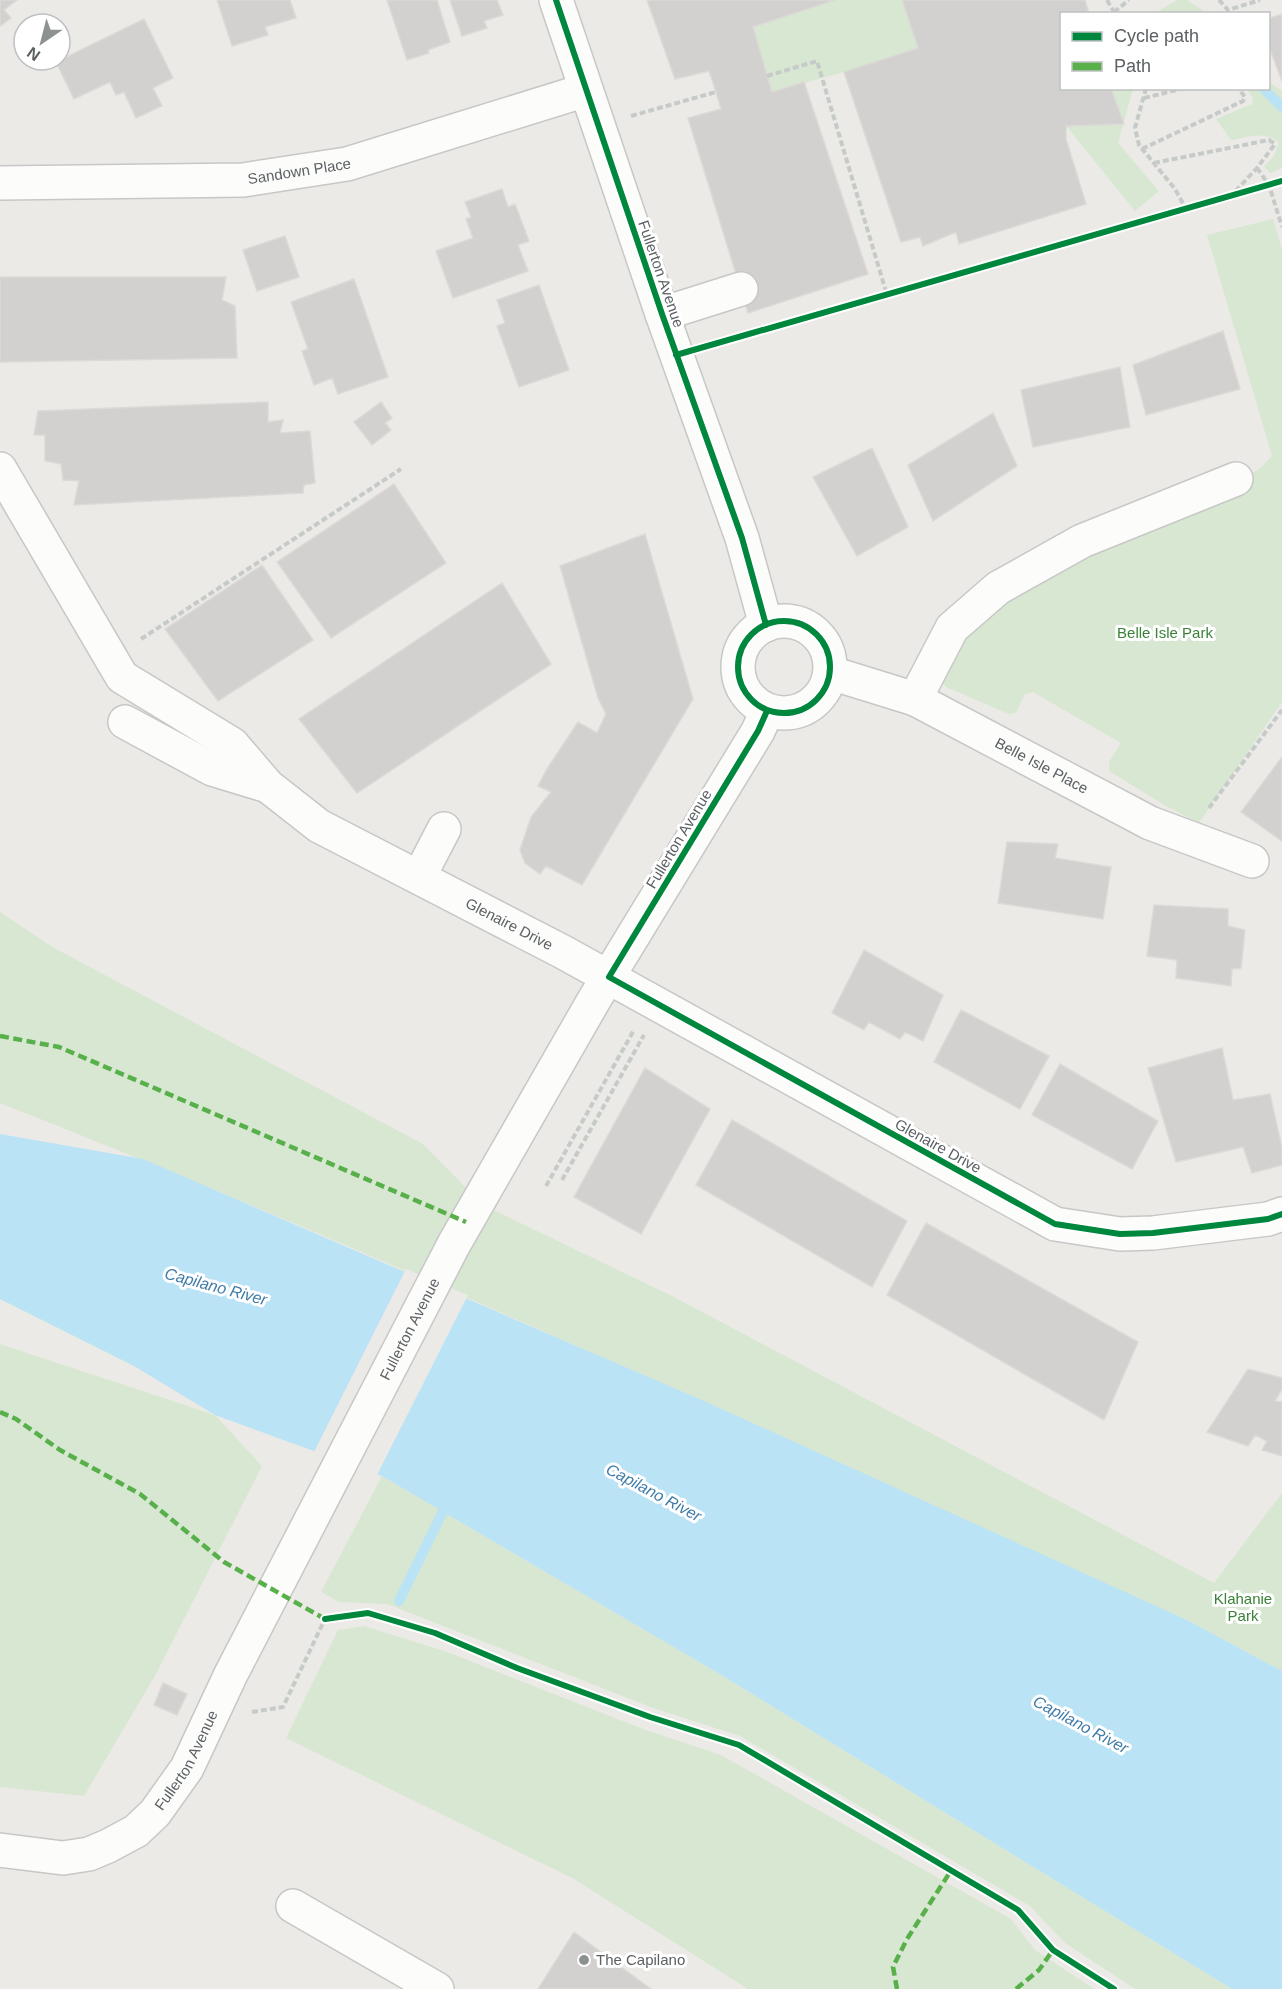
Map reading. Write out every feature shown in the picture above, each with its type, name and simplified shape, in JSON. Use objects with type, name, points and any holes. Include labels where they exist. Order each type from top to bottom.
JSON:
[{"type":"street","name":"Fullerton Avenue","points":[[556,0],[662,314],[742,538],[766,625]]},
{"type":"street","name":"Sandown Place","points":[[0,183],[243,180],[347,164],[586,90]]},
{"type":"street","points":[[662,314],[741,289]]},
{"type":"street","points":[[0,469],[122,677],[232,744],[268,786]]},
{"type":"street","points":[[915,699],[952,628],[998,588],[1082,541],[1236,479]]},
{"type":"street","points":[[779,621],[793,621],[806,626],[818,635],[826,646],[831,673],[823,693],[808,708],[795,713],[780,714],[767,711],[753,703],[744,691],[738,676],[738,661],[743,645],[752,633],[779,621]]},
{"type":"street","name":"Belle Isle Place","points":[[831,673],[915,699],[1150,823],[1252,861]]},
{"type":"street","name":"Fullerton Avenue","points":[[0,1850],[63,1858],[89,1854],[136,1832],[155,1813],[187,1768],[231,1674],[454,1244],[609,977],[758,732],[767,711]]},
{"type":"street","points":[[125,722],[212,769],[268,786]]},
{"type":"street","name":"Glenaire Drive","points":[[268,786],[319,826],[609,977],[1055,1224],[1120,1234],[1153,1233],[1268,1219],[1282,1214]]},
{"type":"street","points":[[419,877],[444,829]]},
{"type":"street","points":[[293,1906],[437,1989]]},
{"type":"path","points":[[1116,12],[1130,0]]},
{"type":"path","points":[[1219,0],[1228,10],[1260,0]]},
{"type":"path","points":[[767,76],[817,61],[887,295]]},
{"type":"path","points":[[1146,90],[1135,129],[1142,149],[1174,189],[1186,209]]},
{"type":"path","points":[[1144,98],[1177,90]]},
{"type":"path","points":[[1142,149],[1243,100],[1244,93],[1240,90]]},
{"type":"path","points":[[627,117],[716,92]]},
{"type":"path","points":[[1154,164],[1269,140],[1275,144],[1231,196]]},
{"type":"path","points":[[1257,168],[1272,184],[1282,227]]},
{"type":"path","points":[[1259,188],[1272,184]]},
{"type":"path","points":[[1219,200],[1250,190]]},
{"type":"path","points":[[1174,212],[1197,206]]},
{"type":"path","points":[[875,298],[898,291]]},
{"type":"path","points":[[138,642],[401,469]]},
{"type":"path","points":[[1207,811],[1282,710]]},
{"type":"path","points":[[546,1186],[634,1029]]},
{"type":"path","points":[[562,1180],[644,1034]]},
{"type":"path","points":[[249,1713],[283,1707],[325,1619]]},
{"type":"green space","points":[[835,0],[902,0],[918,48],[772,92],[753,27]]},
{"type":"green space","points":[[1177,0],[1187,0],[1205,12],[1157,12]]},
{"type":"green space","points":[[1270,83],[1282,91],[1282,168],[1270,173],[1264,166],[1274,156],[1279,143],[1262,136],[1231,140],[1216,119],[1252,104],[1253,98],[1248,90],[1270,90]]},
{"type":"green space","points":[[1060,89],[1133,90],[1118,143],[1159,191],[1135,211],[1042,96]]},
{"type":"green space","name":"Belle Isle Park","points":[[1273,219],[1282,249],[1282,702],[1199,823],[1109,771],[1109,762],[1121,743],[1033,692],[1025,694],[1016,713],[1009,714],[948,688],[938,680],[998,588],[1082,541],[1258,470],[1272,456],[1207,235]]},
{"type":"green space","name":"Klahanie Park","points":[[0,912],[54,948],[423,1144],[483,1205],[672,1296],[1214,1583],[1282,1493],[1282,1671],[1187,1620],[596,1355],[300,1226],[0,1103]]},
{"type":"green space","points":[[0,1344],[215,1415],[262,1466],[156,1674],[84,1796],[0,1787]]},
{"type":"green space","points":[[382,1476],[718,1673],[1232,1989],[1135,1989],[1065,1943],[1030,1906],[740,1736],[656,1709],[387,1604],[339,1602],[321,1592]]},
{"type":"green space","points":[[364,1626],[447,1652],[643,1729],[721,1755],[1011,1919],[1035,1950],[1094,1989],[748,1989],[574,1879],[286,1738],[338,1630]]},
{"type":"water","name":"Capilano River","points":[[0,1134],[143,1159],[704,1401],[1187,1620],[1282,1671],[1282,1989],[1232,1989],[718,1673],[382,1476],[215,1415],[134,1366],[0,1299]]},
{"type":"pier","points":[[406,1269],[468,1295],[376,1477],[313,1454]]},
{"type":"building","points":[[0,0],[17,0],[4,10],[11,18],[0,26]]},
{"type":"building","points":[[217,0],[290,0],[296,18],[265,27],[268,35],[232,46]]},
{"type":"building","points":[[387,0],[437,0],[450,42],[428,50],[429,53],[407,60]]},
{"type":"building","points":[[450,0],[497,0],[503,15],[484,21],[487,28],[462,36]]},
{"type":"building","points":[[647,0],[835,0],[753,27],[772,92],[804,82],[868,274],[748,313],[688,118],[721,109],[716,92],[709,71],[675,79]]},
{"type":"building","points":[[902,0],[1085,0],[1088,12],[1060,12],[1060,90],[1112,90],[1124,124],[1066,126],[1066,139],[1086,204],[959,244],[956,232],[923,246],[920,237],[901,242],[844,72],[918,48]]},
{"type":"building","points":[[1282,14],[1282,81],[1270,49],[1270,18]]},
{"type":"building","points":[[144,19],[173,78],[153,88],[162,106],[136,118],[124,92],[116,95],[110,82],[74,99],[61,72],[72,72],[72,54]]},
{"type":"building","points":[[502,189],[508,207],[515,204],[529,241],[518,245],[528,271],[453,298],[436,251],[473,238],[466,219],[471,217],[465,202]]},
{"type":"building","points":[[285,236],[299,277],[257,291],[243,250]]},
{"type":"building","points":[[0,277],[226,277],[222,300],[235,306],[237,358],[0,362]]},
{"type":"building","points":[[354,279],[388,377],[338,394],[332,378],[314,385],[302,351],[308,349],[291,302]]},
{"type":"building","points":[[539,285],[569,370],[519,387],[497,326],[505,323],[497,300]]},
{"type":"building","points":[[1223,331],[1240,389],[1146,415],[1133,365]]},
{"type":"building","points":[[1120,367],[1130,427],[1033,447],[1021,390]]},
{"type":"building","points":[[268,402],[268,422],[283,420],[280,433],[310,431],[315,483],[304,485],[303,493],[74,505],[79,481],[63,480],[61,464],[45,461],[45,435],[34,435],[38,411]]},
{"type":"building","points":[[381,402],[392,418],[385,423],[391,430],[372,445],[354,422]]},
{"type":"building","points":[[993,413],[1017,466],[933,521],[908,465]]},
{"type":"building","points":[[872,448],[908,527],[857,556],[813,477]]},
{"type":"building","points":[[394,484],[446,563],[331,638],[277,562]]},
{"type":"building","points":[[645,534],[693,699],[582,885],[546,866],[540,874],[525,863],[520,850],[531,817],[551,792],[538,786],[547,769],[578,722],[597,733],[606,714],[598,698],[560,566]]},
{"type":"building","points":[[262,565],[313,640],[218,701],[165,629]]},
{"type":"building","points":[[502,583],[551,664],[357,793],[299,719]]},
{"type":"building","points":[[1282,757],[1282,841],[1241,812]]},
{"type":"building","points":[[1007,842],[1058,844],[1055,858],[1111,867],[1103,919],[998,903]]},
{"type":"building","points":[[1154,905],[1228,909],[1228,926],[1245,930],[1241,968],[1232,969],[1231,986],[1176,978],[1177,960],[1147,956]]},
{"type":"building","points":[[864,950],[943,995],[923,1041],[905,1032],[900,1039],[869,1022],[864,1030],[832,1013]]},
{"type":"building","points":[[961,1010],[1049,1056],[1020,1109],[934,1062]]},
{"type":"building","points":[[1222,1048],[1233,1100],[1270,1094],[1282,1148],[1282,1165],[1252,1173],[1243,1147],[1176,1162],[1148,1068]]},
{"type":"building","points":[[1060,1064],[1158,1121],[1132,1169],[1032,1115]]},
{"type":"building","points":[[645,1068],[710,1109],[641,1234],[574,1197]]},
{"type":"building","points":[[732,1120],[907,1221],[872,1287],[696,1185]]},
{"type":"building","points":[[926,1223],[1138,1342],[1104,1420],[887,1295]]},
{"type":"building","points":[[1248,1369],[1282,1378],[1282,1389],[1275,1401],[1282,1402],[1282,1456],[1262,1450],[1267,1441],[1255,1435],[1248,1446],[1207,1432]]},
{"type":"building","points":[[163,1683],[187,1694],[177,1715],[154,1705]]},
{"type":"building","name":"The Capilano","points":[[574,1932],[651,1989],[538,1989]]},
{"type":"waterway","points":[[1265,90],[1282,107]]},
{"type":"waterway","points":[[399,1601],[449,1499]]},
{"type":"marked path","points":[[0,1036],[59,1047],[466,1222]]},
{"type":"marked path","points":[[0,1412],[16,1419],[60,1450],[140,1494],[224,1562],[325,1619],[331,1618]]},
{"type":"marked path","points":[[897,1989],[893,1967],[907,1939],[952,1869]]},
{"type":"marked path","points":[[1016,1989],[1039,1970],[1053,1950]]},
{"type":"cycle path","points":[[556,0],[662,314],[742,538],[766,625]]},
{"type":"cycle path","points":[[676,355],[1282,181]]},
{"type":"cycle path","points":[[775,621],[793,621],[810,628],[823,641],[830,658],[830,667],[830,676],[823,693],[810,706],[793,713],[775,713],[758,706],[745,693],[738,676],[738,658],[745,641],[758,628],[775,621]]},
{"type":"cycle path","points":[[767,711],[758,731],[609,977],[1055,1224],[1120,1234],[1153,1233],[1268,1219],[1282,1214]]},
{"type":"cycle path","points":[[325,1619],[368,1613],[435,1633],[517,1668],[650,1717],[739,1745],[1018,1910],[1053,1950],[1114,1989]]},
{"type":"place","name":"The Capilano","points":[[584,1960]]}]
